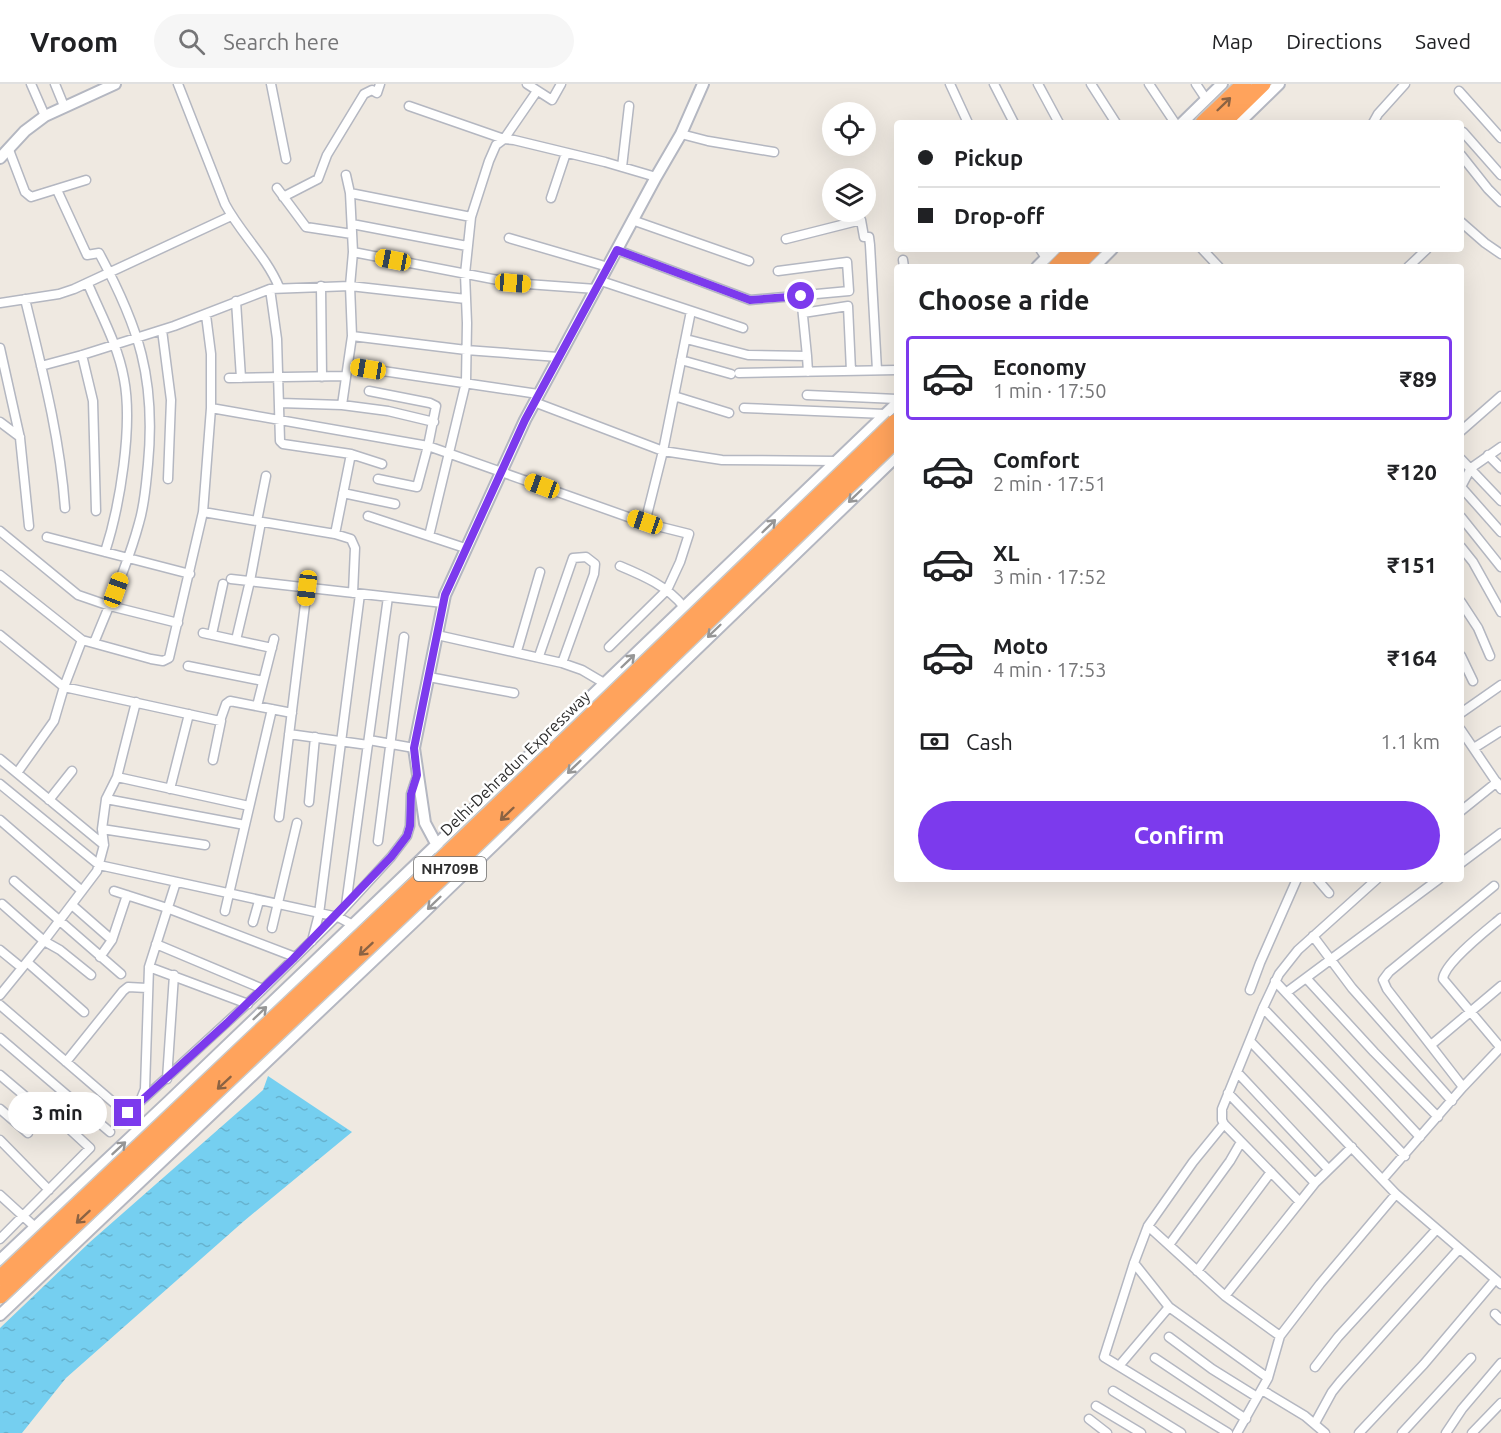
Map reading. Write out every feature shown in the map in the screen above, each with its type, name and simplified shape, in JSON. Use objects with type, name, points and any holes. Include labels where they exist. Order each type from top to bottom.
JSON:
[{"type":"highway","points":[[1206,120],[1244,84]]},
{"type":"highway","points":[[1226,120],[1263,84]]},
{"type":"highway","points":[[1047,258],[1065,252]]},
{"type":"highway","points":[[1078,264],[1091,252]]},
{"type":"highway","name":"Delhi-Dehradun Expressway","points":[[0,1278],[425,875],[892,419]]},
{"type":"highway","name":"Delhi-Dehradun Expressway","points":[[0,1296],[452,868],[894,442]]},
{"type":"street","points":[[32,84],[45,116]]},
{"type":"street","points":[[55,84],[64,106]]},
{"type":"street","points":[[0,158],[25,131],[45,116],[115,84]]},
{"type":"street","points":[[178,84],[231,216],[263,257],[274,288],[280,403],[279,438],[283,444],[351,454],[382,464]]},
{"type":"street","points":[[271,84],[286,159]]},
{"type":"street","points":[[283,197],[318,179],[327,155],[364,94],[372,90],[377,93],[380,84]]},
{"type":"street","points":[[527,84],[552,100],[561,84]]},
{"type":"street","points":[[460,878],[424,823],[414,748],[443,603],[465,548],[536,398],[681,134],[703,84]]},
{"type":"street","points":[[950,84],[967,120]]},
{"type":"street","points":[[994,84],[1012,120]]},
{"type":"street","points":[[1038,84],[1057,120]]},
{"type":"street","points":[[1091,84],[1114,120]]},
{"type":"street","points":[[1149,84],[1173,120]]},
{"type":"street","points":[[1196,84],[1206,99]]},
{"type":"street","points":[[1185,120],[1222,84]]},
{"type":"street","points":[[1242,120],[1279,84]]},
{"type":"street","points":[[1374,120],[1405,84]]},
{"type":"street","points":[[429,536],[466,382],[465,274],[474,202],[496,145],[504,139],[537,91]]},
{"type":"street","points":[[1459,91],[1501,138]]},
{"type":"street","points":[[409,106],[504,139],[656,177]]},
{"type":"street","points":[[622,167],[629,106]]},
{"type":"street","points":[[1464,133],[1501,175]]},
{"type":"street","points":[[681,134],[774,152]]},
{"type":"street","points":[[9,150],[28,196],[35,197],[86,180]]},
{"type":"street","points":[[551,198],[566,153]]},
{"type":"street","points":[[1464,159],[1501,202]]},
{"type":"street","points":[[342,405],[352,336],[350,286],[353,252],[350,194],[346,175]]},
{"type":"street","points":[[278,188],[306,227],[352,229],[467,246]]},
{"type":"street","points":[[57,190],[87,255],[99,253],[110,273],[138,337],[148,379],[151,434],[144,504],[128,558],[94,643]]},
{"type":"street","points":[[350,194],[471,217]]},
{"type":"street","points":[[0,303],[59,294],[88,284],[231,216]]},
{"type":"street","points":[[633,220],[749,261]]},
{"type":"street","points":[[786,239],[861,220],[864,237],[869,237],[870,245],[877,370]]},
{"type":"street","points":[[1464,225],[1501,254]]},
{"type":"street","points":[[509,238],[608,267]]},
{"type":"street","points":[[617,250],[750,300],[849,291],[846,262],[778,271]]},
{"type":"street","points":[[353,252],[513,283],[598,285],[743,328]]},
{"type":"street","points":[[1097,264],[1109,252]]},
{"type":"street","points":[[1205,252],[1216,264]]},
{"type":"street","points":[[1411,264],[1424,252]]},
{"type":"street","points":[[88,284],[114,344],[124,379],[128,411],[117,511],[105,552]]},
{"type":"street","points":[[321,286],[322,377]]},
{"type":"street","points":[[41,366],[162,330],[274,288],[350,286],[466,299]]},
{"type":"street","points":[[801,296],[808,372]]},
{"type":"street","points":[[25,299],[54,423],[65,508]]},
{"type":"street","points":[[236,301],[241,378]]},
{"type":"street","points":[[803,313],[848,306],[851,371]]},
{"type":"street","points":[[645,522],[663,451],[691,311]]},
{"type":"street","points":[[0,575],[82,640],[151,659],[167,660],[171,655],[203,512],[211,408],[211,354],[206,315]]},
{"type":"street","points":[[162,330],[171,400],[168,479]]},
{"type":"street","points":[[352,336],[466,350],[558,357]]},
{"type":"street","points":[[686,339],[748,355],[807,356]]},
{"type":"street","points":[[0,348],[20,437],[29,526]]},
{"type":"street","points":[[82,355],[93,401],[96,511]]},
{"type":"street","points":[[681,360],[735,374],[894,370]]},
{"type":"street","points":[[349,366],[466,382],[536,398],[663,451],[722,460],[836,461]]},
{"type":"street","points":[[229,378],[346,376]]},
{"type":"street","points":[[369,392],[434,405],[436,409],[416,488],[378,479]]},
{"type":"street","points":[[807,395],[894,401]]},
{"type":"street","points":[[674,396],[729,413]]},
{"type":"street","points":[[1464,428],[1501,396]]},
{"type":"street","points":[[280,403],[342,405],[388,411],[434,422]]},
{"type":"street","points":[[211,408],[428,446],[645,522],[689,534],[671,593],[609,647]]},
{"type":"street","points":[[744,408],[892,419]]},
{"type":"street","points":[[0,1239],[29,1221],[344,920],[434,841],[836,461],[892,419]]},
{"type":"street","points":[[0,423],[20,437]]},
{"type":"street","points":[[1464,481],[1471,468],[1501,447]]},
{"type":"street","points":[[335,534],[351,454]]},
{"type":"street","points":[[1488,455],[1501,468]]},
{"type":"street","points":[[0,1315],[460,878],[894,459]]},
{"type":"street","points":[[1464,462],[1501,501]]},
{"type":"street","points":[[236,640],[250,581],[266,476]]},
{"type":"street","points":[[1464,490],[1501,532]]},
{"type":"street","points":[[343,493],[395,504]]},
{"type":"street","points":[[203,512],[335,534],[351,539],[354,543],[357,593],[319,914],[312,941]]},
{"type":"street","points":[[368,516],[465,548]]},
{"type":"street","points":[[1464,521],[1501,567]]},
{"type":"street","points":[[0,531],[78,595],[110,606],[178,623]]},
{"type":"street","points":[[47,537],[190,574]]},
{"type":"street","points":[[1464,551],[1473,562],[1501,612]]},
{"type":"street","points":[[539,656],[573,558],[586,557],[595,564],[594,574],[562,663]]},
{"type":"street","points":[[620,566],[652,580],[671,593],[684,607]]},
{"type":"street","points":[[517,651],[540,572]]},
{"type":"street","points":[[272,648],[208,634],[227,581],[250,581],[443,603]]},
{"type":"street","points":[[279,817],[307,588]]},
{"type":"street","points":[[141,1101],[248,1004],[312,941],[344,920],[388,597]]},
{"type":"street","points":[[1464,607],[1478,628],[1490,656]]},
{"type":"street","points":[[0,635],[64,687],[221,721]]},
{"type":"street","points":[[437,635],[539,656],[562,663],[602,682]]},
{"type":"street","points":[[378,841],[404,637]]},
{"type":"street","points":[[257,706],[274,639]]},
{"type":"street","points":[[17,773],[54,721],[82,640]]},
{"type":"street","points":[[1464,662],[1473,681]]},
{"type":"street","points":[[188,666],[263,681]]},
{"type":"street","points":[[429,677],[514,693]]},
{"type":"street","points":[[1464,710],[1501,685]]},
{"type":"street","points":[[213,760],[221,721],[228,701],[292,713]]},
{"type":"street","points":[[0,995],[60,921],[99,865],[104,845],[102,829],[106,799],[117,777],[136,702]]},
{"type":"street","points":[[225,911],[272,709]]},
{"type":"street","points":[[170,789],[189,714]]},
{"type":"street","points":[[1474,747],[1501,731]]},
{"type":"street","points":[[289,734],[341,741],[390,743],[414,748]]},
{"type":"street","points":[[1464,734],[1499,785],[1464,809]]},
{"type":"street","points":[[309,802],[315,737]]},
{"type":"street","points":[[0,759],[104,845]]},
{"type":"street","points":[[50,800],[72,771]]},
{"type":"street","points":[[346,905],[391,857],[407,836],[410,826],[411,794],[417,775]]},
{"type":"street","points":[[117,777],[249,806]]},
{"type":"street","points":[[0,784],[99,865],[344,920]]},
{"type":"street","points":[[106,799],[244,825]]},
{"type":"street","points":[[0,820],[82,891]]},
{"type":"street","points":[[272,928],[297,823]]},
{"type":"street","points":[[102,829],[205,845]]},
{"type":"street","points":[[1464,861],[1501,833]]},
{"type":"street","points":[[14,881],[122,974]]},
{"type":"street","points":[[134,1119],[145,1089],[149,967],[176,882]]},
{"type":"street","points":[[1250,990],[1297,882]]},
{"type":"street","points":[[1320,882],[1329,893]]},
{"type":"street","points":[[1300,1202],[1224,1124],[1221,1114],[1275,981],[1298,950],[1374,882]]},
{"type":"street","points":[[1287,992],[1435,882]]},
{"type":"street","points":[[1463,1087],[1387,989],[1383,980],[1389,972],[1494,886]]},
{"type":"street","points":[[114,891],[167,908],[295,957]]},
{"type":"street","points":[[100,957],[112,940],[127,895]]},
{"type":"street","points":[[253,922],[259,901]]},
{"type":"street","points":[[2,904],[44,941],[60,950],[91,975]]},
{"type":"street","points":[[72,905],[112,940]]},
{"type":"street","points":[[1383,1179],[1463,1087],[1501,1048],[1445,983],[1443,974],[1462,952],[1501,918]]},
{"type":"street","points":[[1313,936],[1330,961],[1452,1101]]},
{"type":"street","points":[[156,944],[263,989]]},
{"type":"street","points":[[0,950],[25,965],[84,1012]]},
{"type":"street","points":[[149,967],[248,1004]]},
{"type":"street","points":[[167,1079],[174,975]]},
{"type":"street","points":[[1306,978],[1438,1117]]},
{"type":"street","points":[[1275,981],[1420,1137]]},
{"type":"street","points":[[1431,1045],[1501,986]]},
{"type":"street","points":[[66,1062],[123,991],[128,987],[147,988]]},
{"type":"street","points":[[0,1005],[134,1119]]},
{"type":"street","points":[[1263,1008],[1405,1156]]},
{"type":"street","points":[[0,1038],[110,1132]]},
{"type":"street","points":[[1250,1041],[1396,1194],[1498,1282],[1359,1433]]},
{"type":"street","points":[[1237,1072],[1328,1169]]},
{"type":"street","points":[[0,1075],[46,1114],[64,1124],[90,1148],[73,1178],[50,1190],[0,1260]]},
{"type":"street","points":[[1228,1093],[1316,1183]]},
{"type":"street","points":[[0,1109],[28,1133]]},
{"type":"street","points":[[1224,1124],[1193,1162],[1148,1226],[1104,1357],[1228,1433]]},
{"type":"street","points":[[0,1140],[50,1190]]},
{"type":"street","points":[[1168,1245],[1230,1161],[1241,1142]]},
{"type":"street","points":[[1225,1296],[1316,1183],[1352,1147]]},
{"type":"street","points":[[1197,1271],[1270,1172]]},
{"type":"street","points":[[1238,1433],[1268,1378],[1280,1336],[1320,1284],[1396,1194]]},
{"type":"street","points":[[0,1195],[29,1221]]},
{"type":"street","points":[[1148,1226],[1225,1296],[1280,1336]]},
{"type":"street","points":[[1315,1367],[1338,1337],[1436,1230]]},
{"type":"street","points":[[1315,1423],[1340,1382],[1460,1249]]},
{"type":"street","points":[[1134,1263],[1169,1307],[1268,1378]]},
{"type":"street","points":[[1119,1366],[1169,1307]]},
{"type":"street","points":[[1169,1337],[1212,1369],[1315,1423],[1325,1433]]},
{"type":"street","points":[[1155,1358],[1246,1419]]},
{"type":"street","points":[[1402,1433],[1471,1358]]},
{"type":"street","points":[[1446,1433],[1462,1409],[1501,1363]]},
{"type":"street","points":[[1113,1390],[1181,1433]]},
{"type":"street","points":[[1472,1433],[1501,1402]]},
{"type":"street","points":[[1096,1406],[1141,1433]]},
{"type":"street","points":[[1089,1419],[1107,1433]]},
{"type":"water","points":[[268,1076],[352,1132],[244,1221],[66,1378],[22,1433],[0,1433],[0,1328],[90,1242],[263,1090]]},
{"type":"route","points":[[128,1113],[260,992],[346,905],[391,857],[407,836],[410,826],[411,794],[417,775],[414,748],[445,595],[525,420],[617,250],[750,300],[801,296]]}]
